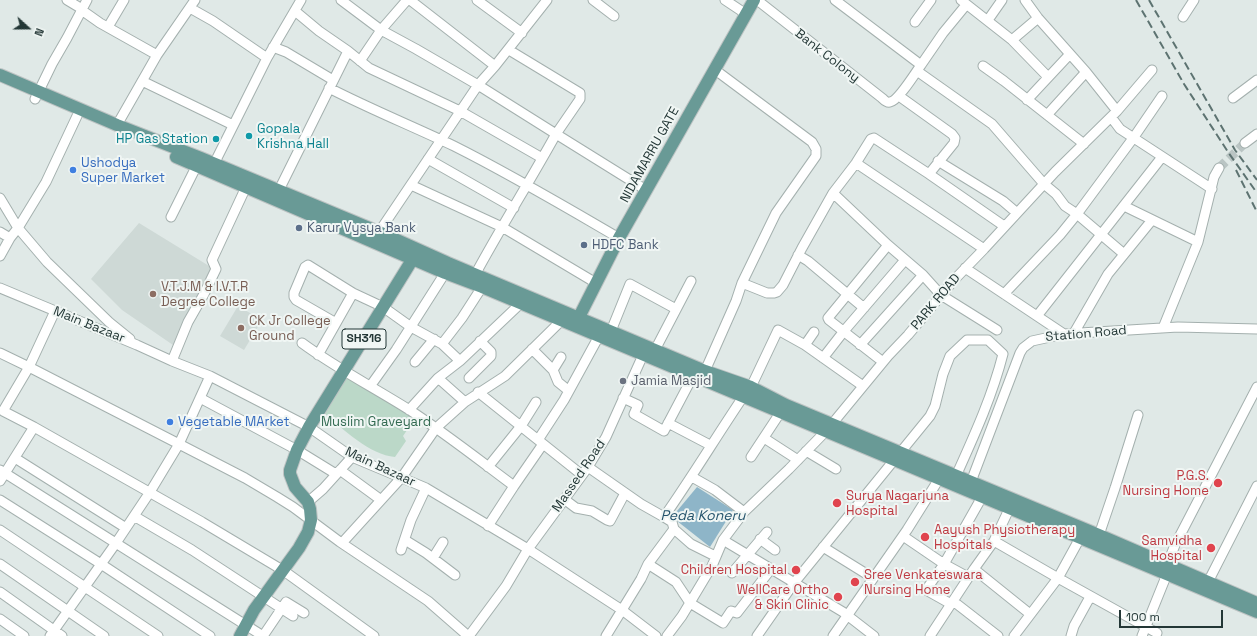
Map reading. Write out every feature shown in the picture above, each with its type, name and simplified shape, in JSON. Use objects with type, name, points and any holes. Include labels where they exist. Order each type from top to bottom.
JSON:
[{"type":"main road","name":"NIDAMARRU GATE","points":[[571,319],[596,283],[619,238],[714,69],[755,0]]},
{"type":"main road","points":[[0,75],[36,96],[77,116],[199,162],[214,164],[379,232],[445,273],[520,304],[611,331],[655,350],[751,387],[829,428],[897,457],[939,479],[969,486],[1011,504],[1080,538],[1167,570],[1208,582],[1257,603]]},
{"type":"main road","points":[[0,84],[117,125],[199,162],[246,186],[416,254],[475,275],[571,319],[599,336],[642,355],[780,413],[829,428]]},
{"type":"main road","name":"SH316","points":[[308,502],[295,487],[290,474],[297,450],[309,427],[416,254]]},
{"type":"main road","points":[[897,457],[956,476],[982,496],[1011,504],[1099,535],[1167,570],[1257,612]]},
{"type":"main road","points":[[240,636],[264,596],[284,571],[308,532],[311,520],[308,502]]},
{"type":"street","points":[[67,0],[108,27],[157,55]]},
{"type":"street","points":[[36,96],[87,0]]},
{"type":"street","points":[[108,27],[124,0]]},
{"type":"street","points":[[214,164],[267,58],[301,0]]},
{"type":"street","points":[[341,0],[381,30],[478,85],[646,190]]},
{"type":"street","points":[[360,61],[381,30],[409,0],[495,66]]},
{"type":"street","points":[[477,0],[522,33]]},
{"type":"street","points":[[379,232],[478,85],[509,50],[547,0]]},
{"type":"street","points":[[593,0],[614,16]]},
{"type":"street","points":[[725,0],[746,14]]},
{"type":"street","name":"Bank Colony","points":[[755,0],[882,98],[890,102],[899,96]]},
{"type":"street","points":[[835,0],[919,68],[992,124],[1044,184],[1056,194],[1065,206],[1077,214],[1124,254]]},
{"type":"street","points":[[915,22],[930,0]]},
{"type":"street","points":[[988,20],[1002,0]]},
{"type":"street","points":[[1025,0],[1038,18],[1086,72],[1114,114],[1120,129],[1134,137],[1162,158],[1212,189]]},
{"type":"street","points":[[1183,17],[1194,0]]},
{"type":"street","points":[[929,174],[954,143],[955,138],[899,96],[964,2],[1012,40],[1048,77]]},
{"type":"street","points":[[117,125],[157,55],[192,4],[213,21],[267,58]]},
{"type":"street","points":[[295,11],[369,68],[460,111],[542,158]]},
{"type":"street","points":[[1012,40],[1038,18]]},
{"type":"street","points":[[273,47],[286,52],[360,104],[441,140],[528,185],[619,238]]},
{"type":"street","points":[[475,275],[556,134],[580,99],[580,93],[509,50]]},
{"type":"street","points":[[279,190],[348,51]]},
{"type":"street","points":[[1028,100],[1070,54]]},
{"type":"street","points":[[983,66],[1084,144]]},
{"type":"street","points":[[705,370],[736,301],[742,283],[776,213],[806,171],[817,152],[812,142],[714,69]]},
{"type":"street","name":"PARK ROAD","points":[[668,636],[712,566],[722,540],[744,512],[829,428],[862,386],[965,268],[1044,184],[1114,114],[1152,70]]},
{"type":"street","points":[[1047,115],[1086,72]]},
{"type":"street","points":[[1233,98],[1257,80]]},
{"type":"street","points":[[142,81],[233,125]]},
{"type":"street","points":[[1004,294],[1077,214],[1134,137],[1162,96]]},
{"type":"street","points":[[0,256],[46,182],[77,116]]},
{"type":"street","points":[[1245,144],[1257,134]]},
{"type":"street","points":[[742,283],[767,293],[777,292],[783,285],[833,193],[856,164],[871,140],[875,138],[1004,226]]},
{"type":"street","points":[[1037,316],[1162,158]]},
{"type":"street","points":[[428,159],[514,208]]},
{"type":"street","points":[[938,161],[1003,201],[1017,212]]},
{"type":"street","points":[[171,217],[199,162]]},
{"type":"street","points":[[856,164],[984,249]]},
{"type":"street","points":[[1163,328],[1198,242],[1216,172],[1219,168]]},
{"type":"street","points":[[411,185],[502,227],[596,283]]},
{"type":"street","points":[[172,362],[188,322],[216,269],[212,260],[246,186]]},
{"type":"street","points":[[833,193],[888,245],[923,275],[941,295],[997,330]]},
{"type":"street","points":[[0,198],[18,228],[47,262],[109,322],[137,345]]},
{"type":"street","points":[[1124,206],[1198,242]]},
{"type":"street","points":[[1074,333],[1108,274],[1152,220]]},
{"type":"street","points":[[0,232],[10,238]]},
{"type":"street","points":[[883,362],[828,318],[888,245]]},
{"type":"street","points":[[798,256],[808,261],[864,308]]},
{"type":"street","points":[[823,358],[844,331],[905,260]]},
{"type":"street","points":[[336,323],[296,300],[294,297],[294,293],[305,267],[308,265],[353,293],[383,307],[438,342],[460,361]]},
{"type":"street","points":[[965,268],[1064,334]]},
{"type":"street","points":[[371,386],[445,273]]},
{"type":"street","points":[[860,345],[923,275]]},
{"type":"street","points":[[655,350],[691,281]]},
{"type":"street","points":[[611,331],[630,284],[676,309]]},
{"type":"street","points":[[415,362],[462,318],[482,287]]},
{"type":"street","name":"Main Bazaar","points":[[0,288],[137,345],[172,362],[210,376],[309,427],[352,457],[426,488],[528,549],[622,610],[656,636]]},
{"type":"street","points":[[318,355],[353,293]]},
{"type":"street","points":[[409,410],[438,378],[460,361],[520,304]]},
{"type":"street","points":[[55,311],[29,367],[1,413],[34,427],[150,492],[284,571],[374,636]]},
{"type":"street","points":[[342,543],[402,477],[436,428],[478,392],[505,376],[532,349],[571,319]]},
{"type":"street","name":"Station Road","points":[[969,486],[1020,353],[1023,348],[1032,341],[1074,333],[1178,327],[1257,329]]},
{"type":"street","points":[[751,387],[778,330],[805,345],[862,386]]},
{"type":"street","points":[[805,345],[814,332]]},
{"type":"street","points":[[488,526],[514,486],[570,391],[599,336]]},
{"type":"street","points":[[757,636],[794,583],[930,416],[935,406],[943,374],[950,356],[967,340],[988,340],[1003,354],[996,382],[956,476]]},
{"type":"street","points":[[469,378],[491,356],[491,352],[480,341]]},
{"type":"street","points":[[302,343],[318,355],[371,386],[436,428],[514,486]]},
{"type":"street","points":[[532,349],[553,370],[558,382],[570,391]]},
{"type":"street","points":[[0,353],[252,482],[293,507],[342,543],[428,601],[469,636]]},
{"type":"street","name":"Massed Road","points":[[469,636],[506,586],[528,549],[585,471],[606,437],[642,355]]},
{"type":"street","points":[[553,370],[561,357]]},
{"type":"street","points":[[0,592],[55,634],[68,611],[150,492],[179,444],[210,376]]},
{"type":"street","points":[[623,398],[638,405],[634,414],[664,431],[693,376]]},
{"type":"street","points":[[438,378],[465,402]]},
{"type":"street","points":[[1143,632],[1175,545],[1257,387]]},
{"type":"street","points":[[478,392],[540,442],[585,471],[664,516],[672,522],[674,529],[692,544],[715,556]]},
{"type":"street","points":[[664,516],[692,477],[710,445],[744,397]]},
{"type":"street","points":[[200,398],[338,472],[381,500]]},
{"type":"street","points":[[488,467],[521,426],[536,402]]},
{"type":"street","points":[[751,456],[780,413]]},
{"type":"street","points":[[1099,535],[1138,415]]},
{"type":"street","points":[[668,423],[710,445]]},
{"type":"street","points":[[34,427],[15,458],[2,475],[116,543],[263,636],[286,602],[304,613]]},
{"type":"street","points":[[764,438],[798,460]]},
{"type":"street","points":[[806,451],[836,469]]},
{"type":"street","points":[[308,502],[323,489],[352,457]]},
{"type":"street","points":[[15,458],[126,528]]},
{"type":"street","points":[[692,477],[715,490],[744,512]]},
{"type":"street","points":[[833,636],[903,536],[939,479]]},
{"type":"street","points":[[1208,582],[1257,486]]},
{"type":"street","points":[[401,550],[411,520],[426,488]]},
{"type":"street","points":[[564,499],[576,508],[592,511],[610,521],[625,493]]},
{"type":"street","points":[[982,496],[944,564],[926,590],[952,602],[998,636]]},
{"type":"street","points":[[0,500],[210,636]]},
{"type":"street","points":[[930,636],[968,577],[994,541],[1011,504]]},
{"type":"street","points":[[134,516],[192,550],[293,616]]},
{"type":"street","points":[[606,636],[641,579],[648,564],[674,529]]},
{"type":"street","points":[[0,530],[158,636]]},
{"type":"street","points":[[732,573],[767,532]]},
{"type":"street","points":[[903,536],[944,564],[968,577]]},
{"type":"street","points":[[1014,636],[1058,578],[1080,538]]},
{"type":"street","points":[[760,539],[775,550]]},
{"type":"street","points":[[405,540],[433,558],[455,575]]},
{"type":"street","points":[[722,540],[847,616],[874,636]]},
{"type":"street","points":[[994,541],[1090,597],[1143,632],[1157,633]]},
{"type":"street","points":[[433,558],[443,542]]},
{"type":"street","points":[[823,547],[873,578]]},
{"type":"street","points":[[0,564],[104,636]]},
{"type":"street","points":[[648,564],[676,582],[690,603],[723,623],[731,611],[737,613],[771,570]]},
{"type":"street","points":[[974,569],[1030,614]]},
{"type":"street","points":[[1071,636],[1074,626],[1090,597]]},
{"type":"street","points":[[0,619],[24,636]]},
{"type":"shaded area","name":"V.T.J.M & I.V.T.R Degree College","points":[[139,223],[214,269],[173,345],[122,310],[91,279]]},
{"type":"shaded area","name":"CK Jr College Ground","points":[[238,306],[262,320],[244,350],[220,336]]},
{"type":"green space","name":"Muslim Graveyard","points":[[348,374],[416,417],[403,436],[406,441],[395,457],[376,452],[357,440],[324,413]]},
{"type":"water","name":"Peda Koneru","points":[[697,487],[733,510],[710,547],[672,517]]},
{"type":"tunnel","points":[[1219,168],[1245,143]]},
{"type":"railway","points":[[1136,0],[1184,84],[1228,152],[1257,193]]},
{"type":"railway","points":[[1149,0],[1235,150],[1257,180]]},
{"type":"railway","points":[[1236,170],[1257,212]]},
{"type":"place","name":"Gopala Krishna Hall","points":[[249,136]]},
{"type":"place","name":"HP Gas Station","points":[[216,139]]},
{"type":"place","name":"Ushodya Super Market","points":[[73,170]]},
{"type":"place","name":"Karur Vysya Bank","points":[[299,228]]},
{"type":"place","name":"HDFC Bank","points":[[584,245]]},
{"type":"place","name":"V.T.J.M & I.V.T.R Degree College","points":[[153,294]]},
{"type":"place","name":"CK Jr College Ground","points":[[241,328]]},
{"type":"place","name":"Jamia Masjid","points":[[623,381]]},
{"type":"place","name":"Vegetable MArket","points":[[170,422]]},
{"type":"place","name":"P.G.S. Nursing Home","points":[[1218,483]]},
{"type":"place","name":"Surya Nagarjuna Hospital","points":[[837,503]]},
{"type":"place","name":"Aayush Physiotherapy Hospitals","points":[[925,537]]},
{"type":"place","name":"Samvidha Hospital","points":[[1211,548]]},
{"type":"place","name":"Children Hospital","points":[[796,570]]},
{"type":"place","name":"Sree Venkateswara Nursing Home","points":[[855,582]]},
{"type":"place","name":"WellCare Ortho & Skin Clinic","points":[[838,597]]}]
